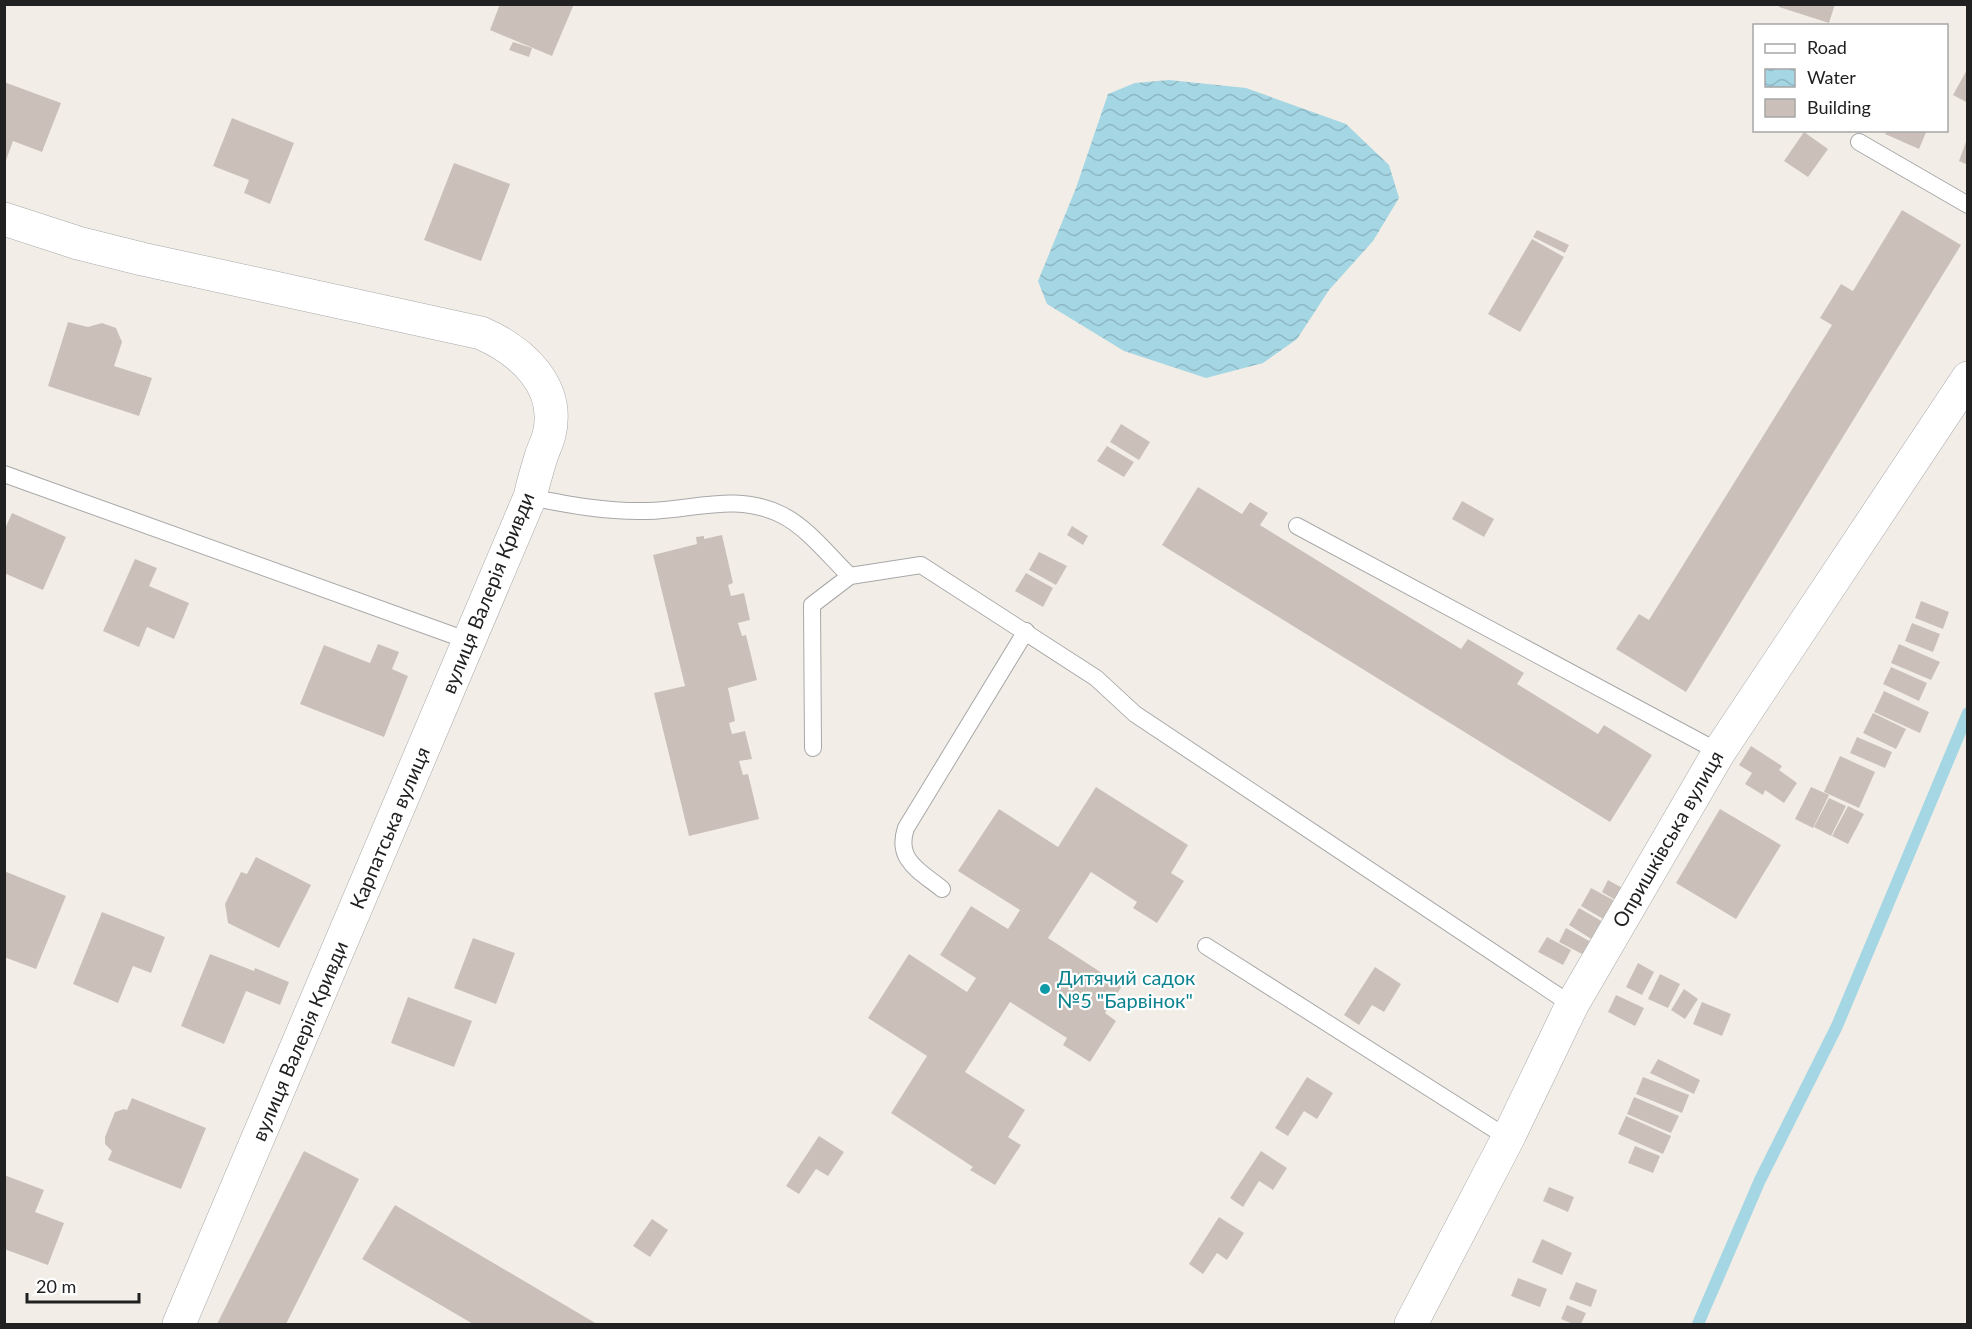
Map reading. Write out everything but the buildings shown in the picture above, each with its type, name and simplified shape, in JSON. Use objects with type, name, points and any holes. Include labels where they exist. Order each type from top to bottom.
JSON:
[{"type":"street","name":"вулиця Валерія Кривди","points":[[4,219],[78,243],[142,259],[481,333],[500,342],[520,355],[536,374],[549,395],[552,413],[549,435],[530,497]]},
{"type":"street","name":"Опришківська вулиця","points":[[1411,1324],[1508,1138],[1572,1005],[1719,752],[1968,378]]},
{"type":"street","points":[[471,636],[530,497]]},
{"type":"street","name":"вулиця Валерія Кривди","points":[[179,1324],[471,636]]},
{"type":"lane","points":[[1859,142],[1968,205]]},
{"type":"lane","points":[[4,474],[471,636]]},
{"type":"lane","points":[[530,497],[610,511],[650,511],[730,502],[755,505],[783,515],[805,531],[850,576]]},
{"type":"lane","points":[[1297,526],[1719,752]]},
{"type":"lane","points":[[813,748],[812,605],[850,576],[921,565],[1096,678],[1136,714],[1572,1005]]},
{"type":"lane","points":[[942,889],[912,864],[904,854],[902,840],[906,828],[1026,631]]},
{"type":"lane","points":[[1206,946],[1508,1138]]},
{"type":"water","points":[[1169,80],[1246,88],[1346,124],[1389,165],[1399,198],[1373,241],[1329,290],[1297,339],[1263,363],[1206,378],[1124,351],[1047,304],[1038,281],[1076,188],[1108,94],[1135,83]]},
{"type":"waterway","points":[[1698,1324],[1760,1180],[1837,1026],[1968,713]]},
{"type":"place","name":"Дитячий садок №5 \"Барвінок\"","points":[[1045,989]]}]
